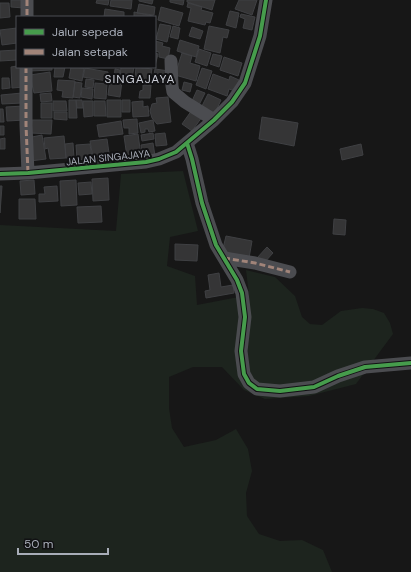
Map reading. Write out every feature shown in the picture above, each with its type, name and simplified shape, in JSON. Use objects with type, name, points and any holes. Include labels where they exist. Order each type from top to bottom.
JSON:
[{"type":"street","points":[[27,0],[27,16]]},
{"type":"street","name":"JALAN SINGAJAYA","points":[[0,174],[28,174],[146,162],[159,160],[176,152],[214,120],[232,102],[245,83],[260,36],[266,0]]},
{"type":"street","points":[[171,61],[173,92],[185,102],[214,120]]},
{"type":"street","points":[[26,68],[28,174]]},
{"type":"street","points":[[187,144],[202,203],[216,245],[237,280],[242,293],[245,317],[241,351],[244,374],[249,383],[257,389],[280,391],[314,386],[365,367],[411,363]]},
{"type":"street","points":[[224,258],[255,263],[290,272]]},
{"type":"shaded area","points":[[183,171],[198,231],[170,237],[167,266],[195,276],[197,305],[249,295],[246,270],[275,277],[295,296],[302,317],[310,324],[322,325],[341,311],[362,308],[373,309],[384,313],[390,323],[393,334],[356,384],[309,396],[265,399],[244,390],[222,367],[193,367],[169,377],[169,408],[172,428],[184,447],[216,440],[236,429],[248,449],[252,471],[246,493],[247,516],[259,534],[280,541],[302,540],[323,550],[332,572],[0,572],[0,225],[116,231],[121,174]]},
{"type":"building","points":[[11,0],[24,0],[24,8],[11,7]]},
{"type":"building","points":[[97,0],[109,0],[108,5],[96,3]]},
{"type":"building","points":[[111,0],[132,0],[131,9],[110,6]]},
{"type":"building","points":[[139,0],[153,0],[152,4]]},
{"type":"building","points":[[170,0],[184,0],[183,5],[170,2]]},
{"type":"building","points":[[187,0],[215,0],[212,10],[187,2]]},
{"type":"building","points":[[239,0],[257,0],[252,15],[235,9]]},
{"type":"building","points":[[0,3],[9,3],[10,17],[0,18]]},
{"type":"building","points":[[188,3],[202,7],[201,10],[213,13],[210,23],[206,22],[205,25],[188,21],[191,8],[187,7]]},
{"type":"building","points":[[139,4],[155,7],[154,15],[137,13]]},
{"type":"building","points":[[161,7],[183,13],[179,26],[158,20]]},
{"type":"building","points":[[105,9],[124,12],[124,16],[104,16]]},
{"type":"building","points":[[230,11],[239,13],[236,28],[226,25]]},
{"type":"building","points":[[134,12],[153,16],[134,16]]},
{"type":"building","points":[[241,14],[255,17],[252,30],[243,28],[245,19],[240,17]]},
{"type":"building","points":[[160,24],[171,26],[167,42],[156,39]]},
{"type":"building","points":[[173,26],[180,28],[178,39],[170,37]]},
{"type":"building","points":[[209,26],[229,30],[227,38],[223,37],[220,53],[204,49]]},
{"type":"building","points":[[192,27],[203,31],[200,39],[189,36]]},
{"type":"building","points":[[16,28],[16,43],[2,45],[0,30]]},
{"type":"building","points":[[180,40],[199,46],[196,57],[177,51]]},
{"type":"building","points":[[156,41],[163,43],[162,46],[170,48],[168,59],[159,57],[159,52],[156,51]]},
{"type":"building","points":[[199,49],[211,53],[207,66],[195,62]]},
{"type":"building","points":[[16,50],[16,60],[0,61],[0,51]]},
{"type":"building","points":[[182,53],[192,56],[190,63],[200,66],[196,81],[175,75]]},
{"type":"building","points":[[213,54],[222,56],[219,67],[210,64]]},
{"type":"building","points":[[224,57],[242,63],[238,76],[220,70]]},
{"type":"building","points":[[16,66],[16,68],[23,68],[24,87],[12,88],[11,67]]},
{"type":"building","points":[[30,68],[52,68],[52,70],[30,71]]},
{"type":"building","points":[[55,68],[65,68],[63,77],[54,77]]},
{"type":"building","points":[[71,68],[84,68],[82,81],[69,78]]},
{"type":"building","points":[[85,68],[108,72],[107,81],[83,77]]},
{"type":"building","points":[[121,68],[134,68],[132,78],[120,77]]},
{"type":"building","points":[[136,68],[152,69],[150,80],[135,78]]},
{"type":"building","points":[[202,68],[212,71],[206,89],[196,85]]},
{"type":"building","points":[[115,69],[120,70],[119,79],[114,78]]},
{"type":"building","points":[[155,69],[169,71],[167,83],[153,81]]},
{"type":"building","points":[[50,72],[52,91],[34,93],[30,75]]},
{"type":"building","points":[[213,74],[229,80],[230,76],[239,80],[235,91],[229,89],[227,96],[208,89]]},
{"type":"building","points":[[2,78],[9,78],[10,88],[2,89]]},
{"type":"building","points":[[86,79],[94,80],[93,88],[85,87]]},
{"type":"building","points":[[58,80],[75,81],[73,98],[62,97],[63,91],[57,90]]},
{"type":"building","points":[[110,80],[122,81],[120,97],[108,95]]},
{"type":"building","points":[[75,82],[82,83],[80,98],[73,97]]},
{"type":"building","points":[[184,82],[192,84],[190,92],[182,90]]},
{"type":"building","points":[[95,83],[107,84],[106,99],[94,98]]},
{"type":"building","points":[[143,85],[151,85],[150,98],[139,98],[140,91],[143,90]]},
{"type":"building","points":[[82,88],[93,89],[92,99],[81,97]]},
{"type":"building","points":[[197,90],[205,93],[199,105],[192,101]]},
{"type":"building","points":[[22,93],[22,103],[2,104],[1,95]]},
{"type":"building","points":[[51,93],[52,101],[41,102],[40,94]]},
{"type":"building","points":[[208,94],[221,100],[214,115],[201,108]]},
{"type":"building","points":[[168,97],[171,122],[157,124],[152,118],[150,111],[152,104],[157,103],[156,98]]},
{"type":"building","points":[[69,100],[76,100],[77,118],[69,118]]},
{"type":"building","points":[[76,100],[82,100],[83,108],[77,108]]},
{"type":"building","points":[[107,100],[121,100],[121,117],[107,117]]},
{"type":"building","points":[[122,100],[130,100],[130,112],[122,112]]},
{"type":"building","points":[[53,101],[66,101],[67,111],[53,111]]},
{"type":"building","points":[[83,101],[93,101],[93,116],[84,117]]},
{"type":"building","points":[[94,101],[105,101],[106,116],[94,116]]},
{"type":"building","points":[[143,101],[143,107],[148,106],[149,116],[133,117],[132,102]]},
{"type":"building","points":[[41,103],[52,103],[52,118],[41,118]]},
{"type":"building","points":[[24,106],[25,120],[7,121],[6,107]]},
{"type":"building","points":[[0,109],[3,109],[4,122],[0,122]]},
{"type":"building","points":[[192,110],[202,117],[192,131],[182,124]]},
{"type":"building","points":[[54,112],[67,112],[67,120],[54,119]]},
{"type":"building","points":[[262,117],[298,123],[294,146],[259,139]]},
{"type":"building","points":[[137,119],[138,133],[129,134],[129,128],[124,128],[123,120]]},
{"type":"building","points":[[32,120],[52,120],[51,134],[31,133]]},
{"type":"building","points":[[153,120],[155,131],[149,132],[148,129],[145,129],[145,132],[141,133],[139,123]]},
{"type":"building","points":[[121,121],[123,134],[99,137],[97,125]]},
{"type":"building","points":[[0,126],[4,126],[4,135],[0,135]]},
{"type":"building","points":[[153,133],[154,139],[142,141],[141,135]]},
{"type":"building","points":[[165,133],[167,145],[156,146],[155,134]]},
{"type":"building","points":[[138,134],[141,156],[127,157],[124,136]]},
{"type":"building","points":[[42,135],[46,159],[30,161],[27,138]]},
{"type":"building","points":[[64,136],[66,158],[50,159],[48,148],[45,149],[44,138]]},
{"type":"building","points":[[5,138],[5,149],[0,149],[0,139]]},
{"type":"building","points":[[107,139],[110,160],[94,163],[90,141]]},
{"type":"building","points":[[73,143],[74,158],[66,158],[65,144]]},
{"type":"building","points":[[153,143],[155,156],[143,158],[141,145]]},
{"type":"building","points":[[90,144],[92,158],[77,160],[76,145]]},
{"type":"building","points":[[361,144],[363,155],[342,160],[340,149]]},
{"type":"building","points":[[108,178],[109,200],[93,201],[92,179]]},
{"type":"building","points":[[34,180],[35,194],[21,195],[20,181]]},
{"type":"building","points":[[76,180],[77,205],[61,206],[60,181]]},
{"type":"building","points":[[91,182],[92,194],[79,195],[78,183]]},
{"type":"building","points":[[0,186],[2,186],[0,213]]},
{"type":"building","points":[[57,186],[58,201],[39,202],[39,194],[45,194],[44,187]]},
{"type":"building","points":[[19,199],[35,199],[36,219],[19,219]]},
{"type":"building","points":[[101,206],[102,222],[78,223],[77,207]]},
{"type":"building","points":[[334,219],[346,220],[345,235],[333,234]]},
{"type":"building","points":[[226,236],[252,241],[249,258],[222,253]]},
{"type":"building","points":[[175,244],[198,245],[197,261],[175,260]]},
{"type":"building","points":[[267,247],[273,253],[263,264],[257,258]]},
{"type":"building","points":[[219,273],[221,287],[233,285],[234,293],[206,298],[205,291],[210,290],[208,275]]},
{"type":"marked path","points":[[27,0],[27,16]]},
{"type":"marked path","points":[[26,68],[28,173]]},
{"type":"marked path","points":[[224,258],[255,263],[290,272]]},
{"type":"cycle path","points":[[0,174],[28,173],[146,162],[159,159],[176,152],[214,120],[232,102],[245,83],[260,36],[266,0]]},
{"type":"cycle path","points":[[187,143],[202,203],[216,245],[237,280],[242,293],[245,317],[241,351],[244,374],[249,383],[257,389],[280,391],[314,387],[338,376],[365,367],[411,363]]},
{"type":"district","name":"SINGAJAYA","points":[[140,79]]}]
